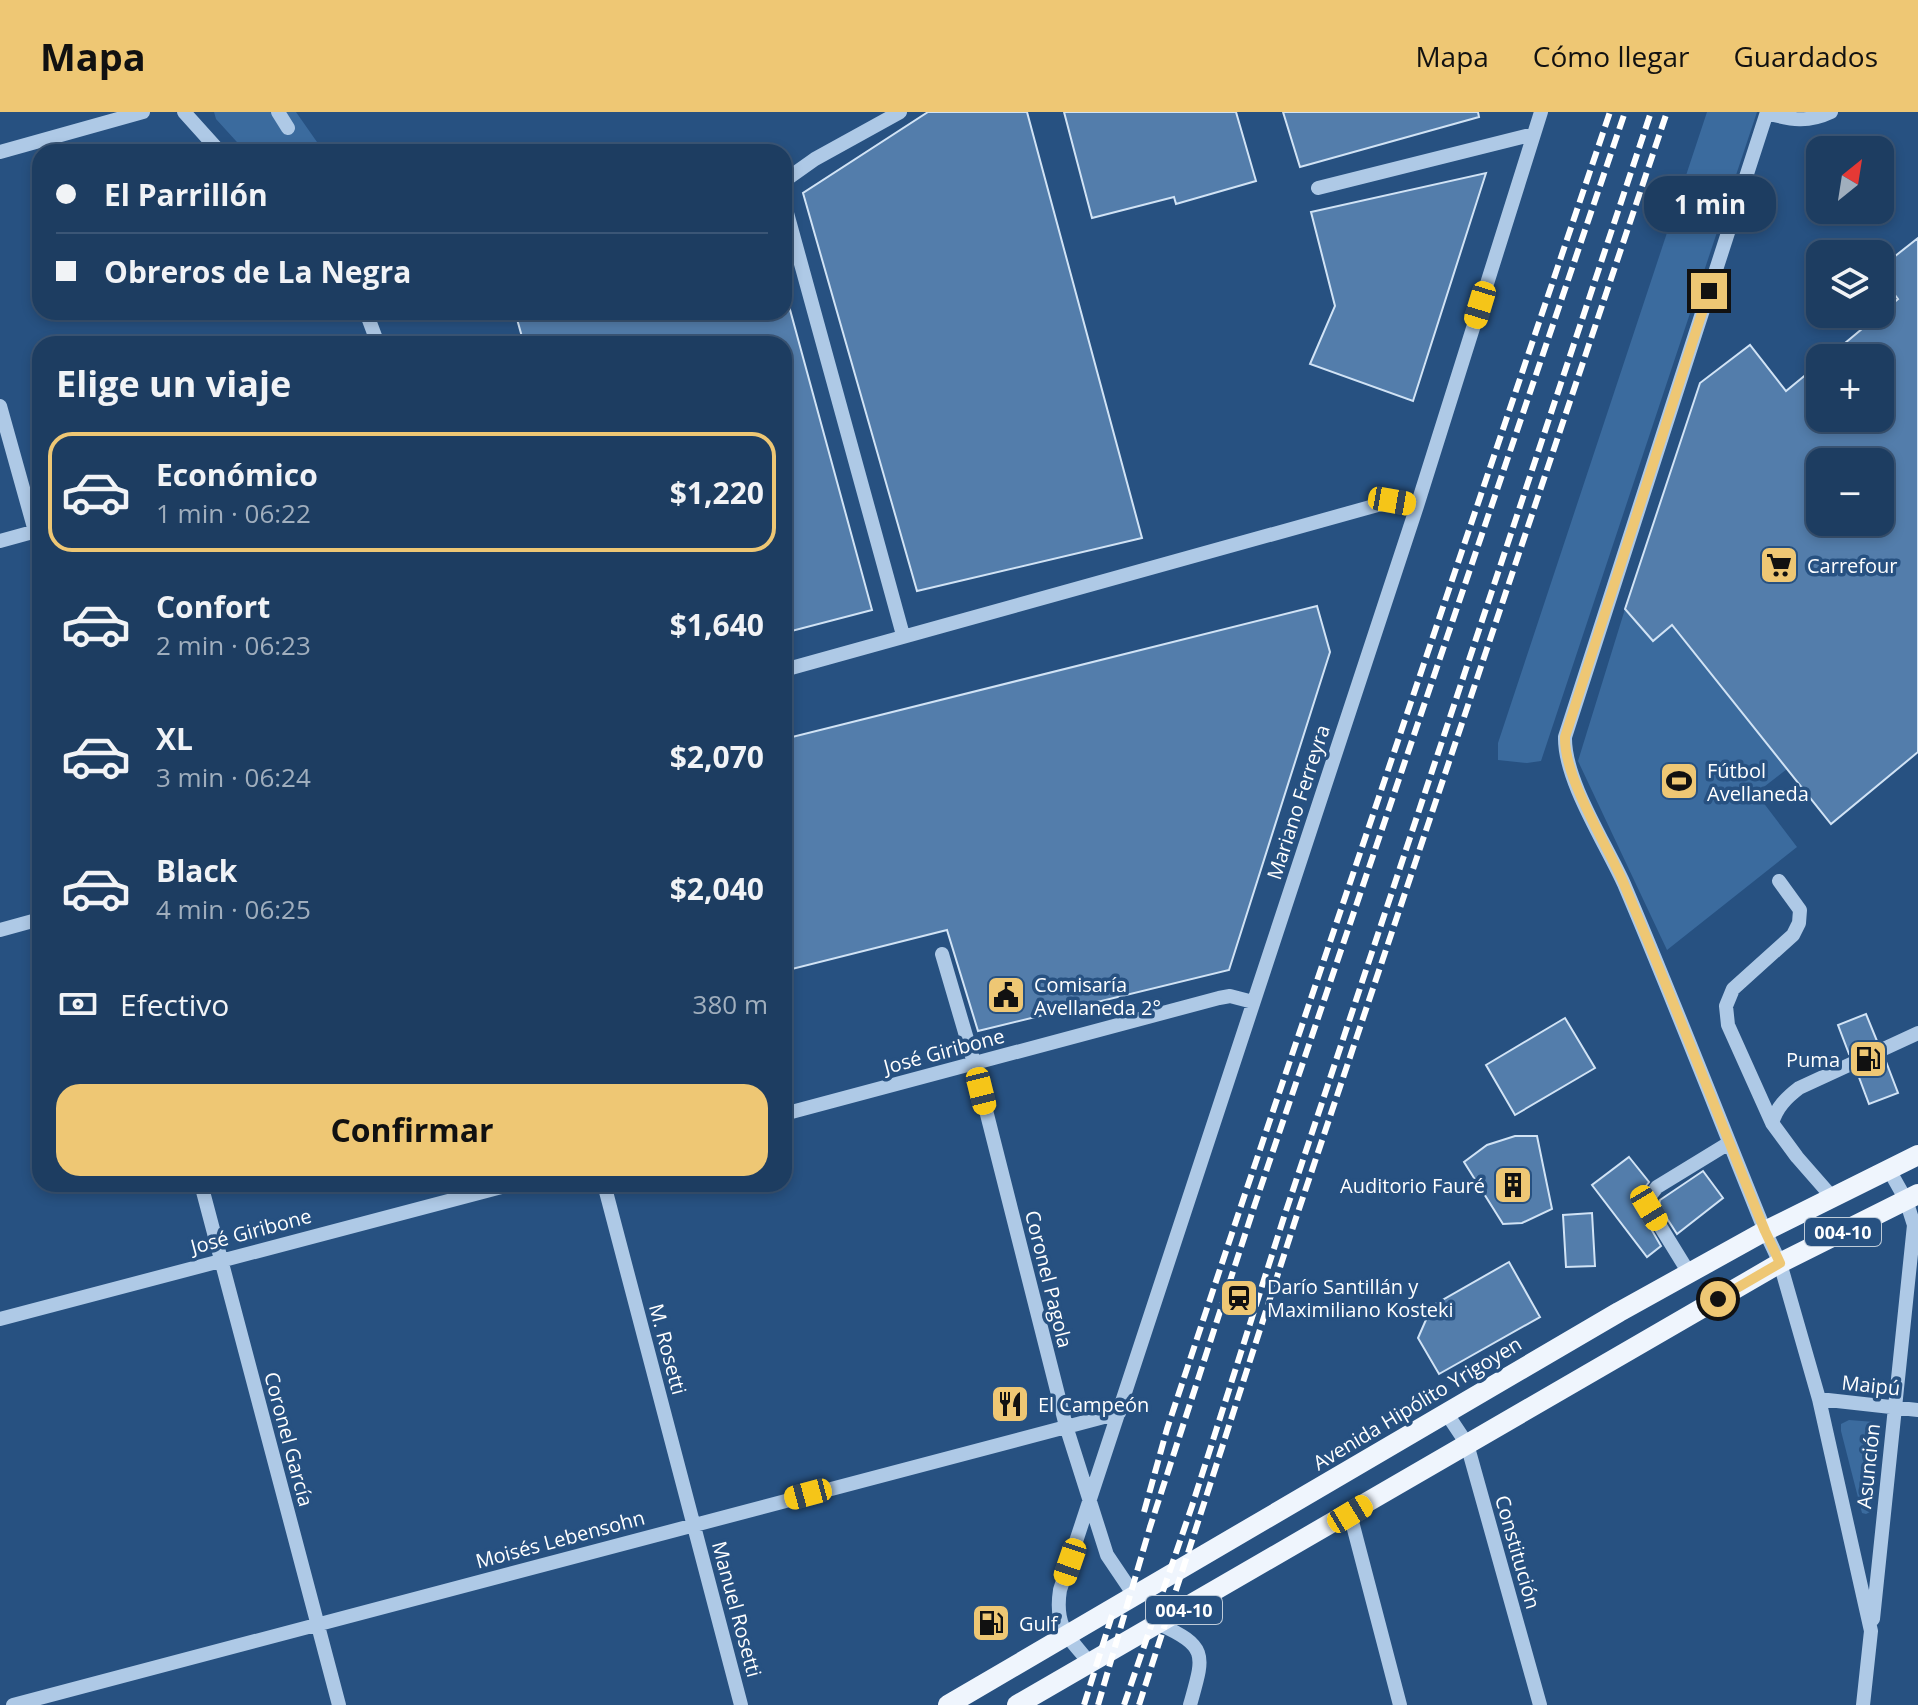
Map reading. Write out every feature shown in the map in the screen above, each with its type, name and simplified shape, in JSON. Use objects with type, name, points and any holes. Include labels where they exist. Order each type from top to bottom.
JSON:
[{"type":"main road","name":"Avenida Hipólito Yrigoyen","points":[[948,1705],[1689,1273],[1765,1231],[1918,1155]]},
{"type":"main road","name":"004-10","points":[[1017,1705],[1780,1263],[1912,1197]]},
{"type":"street","points":[[0,152],[143,112]]},
{"type":"street","points":[[184,112],[213,144]]},
{"type":"street","points":[[278,112],[288,128]]},
{"type":"street","points":[[792,175],[815,159],[900,112]]},
{"type":"street","name":"Mariano Ferreyra","points":[[1066,1636],[1057,1607],[1060,1590],[1417,506],[1541,112]]},
{"type":"street","points":[[1831,112],[1814,120],[1791,120],[1767,112],[1565,737],[1565,747],[1570,769],[1623,883],[1780,1263],[1819,1399],[1871,1631]]},
{"type":"street","points":[[1318,188],[1534,134]]},
{"type":"street","points":[[792,231],[903,635]]},
{"type":"street","points":[[0,406],[32,511]]},
{"type":"street","points":[[792,668],[1392,501],[1417,506]]},
{"type":"street","points":[[0,541],[32,533]]},
{"type":"street","points":[[1779,881],[1800,910],[1799,923],[1793,935],[1733,989],[1726,1006],[1728,1025],[1772,1123],[1832,1197]]},
{"type":"street","points":[[0,930],[32,921]]},
{"type":"street","name":"Coronel Pagola","points":[[942,954],[974,1063],[1066,1426],[1090,1504]]},
{"type":"street","name":"José Giribone","points":[[792,1112],[1219,998],[1230,996],[1253,1002]]},
{"type":"street","points":[[1772,1123],[1776,1111],[1799,1088],[1918,1033]]},
{"type":"street","points":[[1689,1273],[1649,1208],[1650,1196],[1657,1187],[1729,1143]]},
{"type":"street","name":"Asunción","points":[[1863,1705],[1914,1225],[1912,1197],[1888,1168]]},
{"type":"street","name":"Coronel García","points":[[203,1192],[339,1705]]},
{"type":"street","name":"José Giribone","points":[[0,1319],[482,1192]]},
{"type":"street","name":"M. Rosetti","points":[[606,1192],[693,1524]]},
{"type":"street","name":"Maipú","points":[[1819,1399],[1918,1410]]},
{"type":"street","name":"Moisés Lebensohn","points":[[13,1705],[1119,1413]]},
{"type":"street","name":"Constitución","points":[[1447,1414],[1467,1444],[1540,1705]]},
{"type":"street","points":[[1090,1504],[1107,1555],[1134,1595]]},
{"type":"street","points":[[1350,1514],[1400,1705]]},
{"type":"street","name":"Manuel Rosetti","points":[[693,1524],[741,1705]]},
{"type":"street","points":[[1159,1624],[1187,1637],[1199,1653],[1198,1676],[1190,1705]]},
{"type":"street","points":[[1066,1636],[1091,1664]]},
{"type":"shaded area","points":[[214,112],[296,112],[318,144],[239,144],[216,119]]},
{"type":"shaded area","points":[[1707,112],[1757,112],[1541,761],[1498,760],[1498,743]]},
{"type":"shaded area","name":"Fútbol Avellaneda","points":[[1625,609],[1653,640],[1672,625],[1787,769],[1756,793],[1797,847],[1667,950],[1578,761]]},
{"type":"shaded area","points":[[1849,1420],[1875,1422],[1880,1426],[1870,1512],[1866,1514],[1862,1513],[1841,1431],[1841,1424]]},
{"type":"building","points":[[928,112],[1027,112],[1142,538],[917,591],[803,193]]},
{"type":"building","points":[[1064,112],[1236,112],[1256,181],[1176,204],[1174,197],[1092,218]]},
{"type":"building","points":[[1283,112],[1478,112],[1479,117],[1300,167]]},
{"type":"building","points":[[1486,173],[1413,401],[1310,364],[1335,306],[1311,212]]},
{"type":"building","name":"Carrefour","points":[[1918,238],[1918,752],[1831,824],[1672,625],[1653,641],[1625,609],[1700,383],[1750,345],[1786,391],[1806,375],[1806,432],[1894,432],[1894,344],[1844,344],[1863,328],[1894,328],[1894,302],[1898,299],[1894,294],[1894,257]]},
{"type":"building","points":[[792,317],[872,610],[792,631],[792,336],[522,336],[517,320],[792,320]]},
{"type":"building","points":[[1317,606],[1330,652],[1229,970],[978,1031],[947,930],[792,969],[792,737]]},
{"type":"building","points":[[1866,1014],[1877,1041],[1849,1054],[1838,1025]]},
{"type":"building","points":[[1565,1018],[1595,1068],[1515,1115],[1486,1065]]},
{"type":"building","points":[[1885,1059],[1898,1093],[1869,1104],[1857,1072]]},
{"type":"building","name":"Auditorio Fauré","points":[[1515,1136],[1537,1136],[1552,1209],[1522,1223],[1503,1224],[1464,1162],[1487,1145]]},
{"type":"building","points":[[1629,1157],[1649,1182],[1640,1194],[1639,1208],[1661,1246],[1647,1257],[1592,1185]]},
{"type":"building","points":[[1703,1171],[1723,1198],[1677,1234],[1659,1206],[1660,1200]]},
{"type":"building","points":[[1592,1213],[1595,1266],[1566,1267],[1563,1215]]},
{"type":"building","points":[[1509,1262],[1540,1317],[1439,1374],[1418,1338],[1432,1306]]},
{"type":"railway","points":[[1144,1512],[1167,1429],[1243,1200],[1610,112]]},
{"type":"railway","points":[[1098,1705],[1150,1527],[1254,1207],[1625,112]]},
{"type":"railway","points":[[1124,1705],[1651,112]]},
{"type":"railway","points":[[1139,1705],[1295,1221],[1667,112]]},
{"type":"railway","points":[[1084,1705],[1113,1612]]},
{"type":"place","name":"Carrefour","points":[[1779,565]]},
{"type":"place","name":"Fútbol Avellaneda","points":[[1679,781]]},
{"type":"place","name":"Comisaría Avellaneda 2°","points":[[1006,995]]},
{"type":"place","name":"Puma","points":[[1868,1059]]},
{"type":"place","name":"Auditorio Fauré","points":[[1513,1185]]},
{"type":"place","name":"Darío Santillán y Maximiliano Kosteki","points":[[1239,1298]]},
{"type":"place","name":"El Campeón","points":[[1010,1404]]},
{"type":"place","name":"Gulf","points":[[991,1623]]},
{"type":"route","points":[[1709,291],[1565,737],[1565,747],[1570,769],[1623,883],[1780,1263],[1718,1299]]}]
